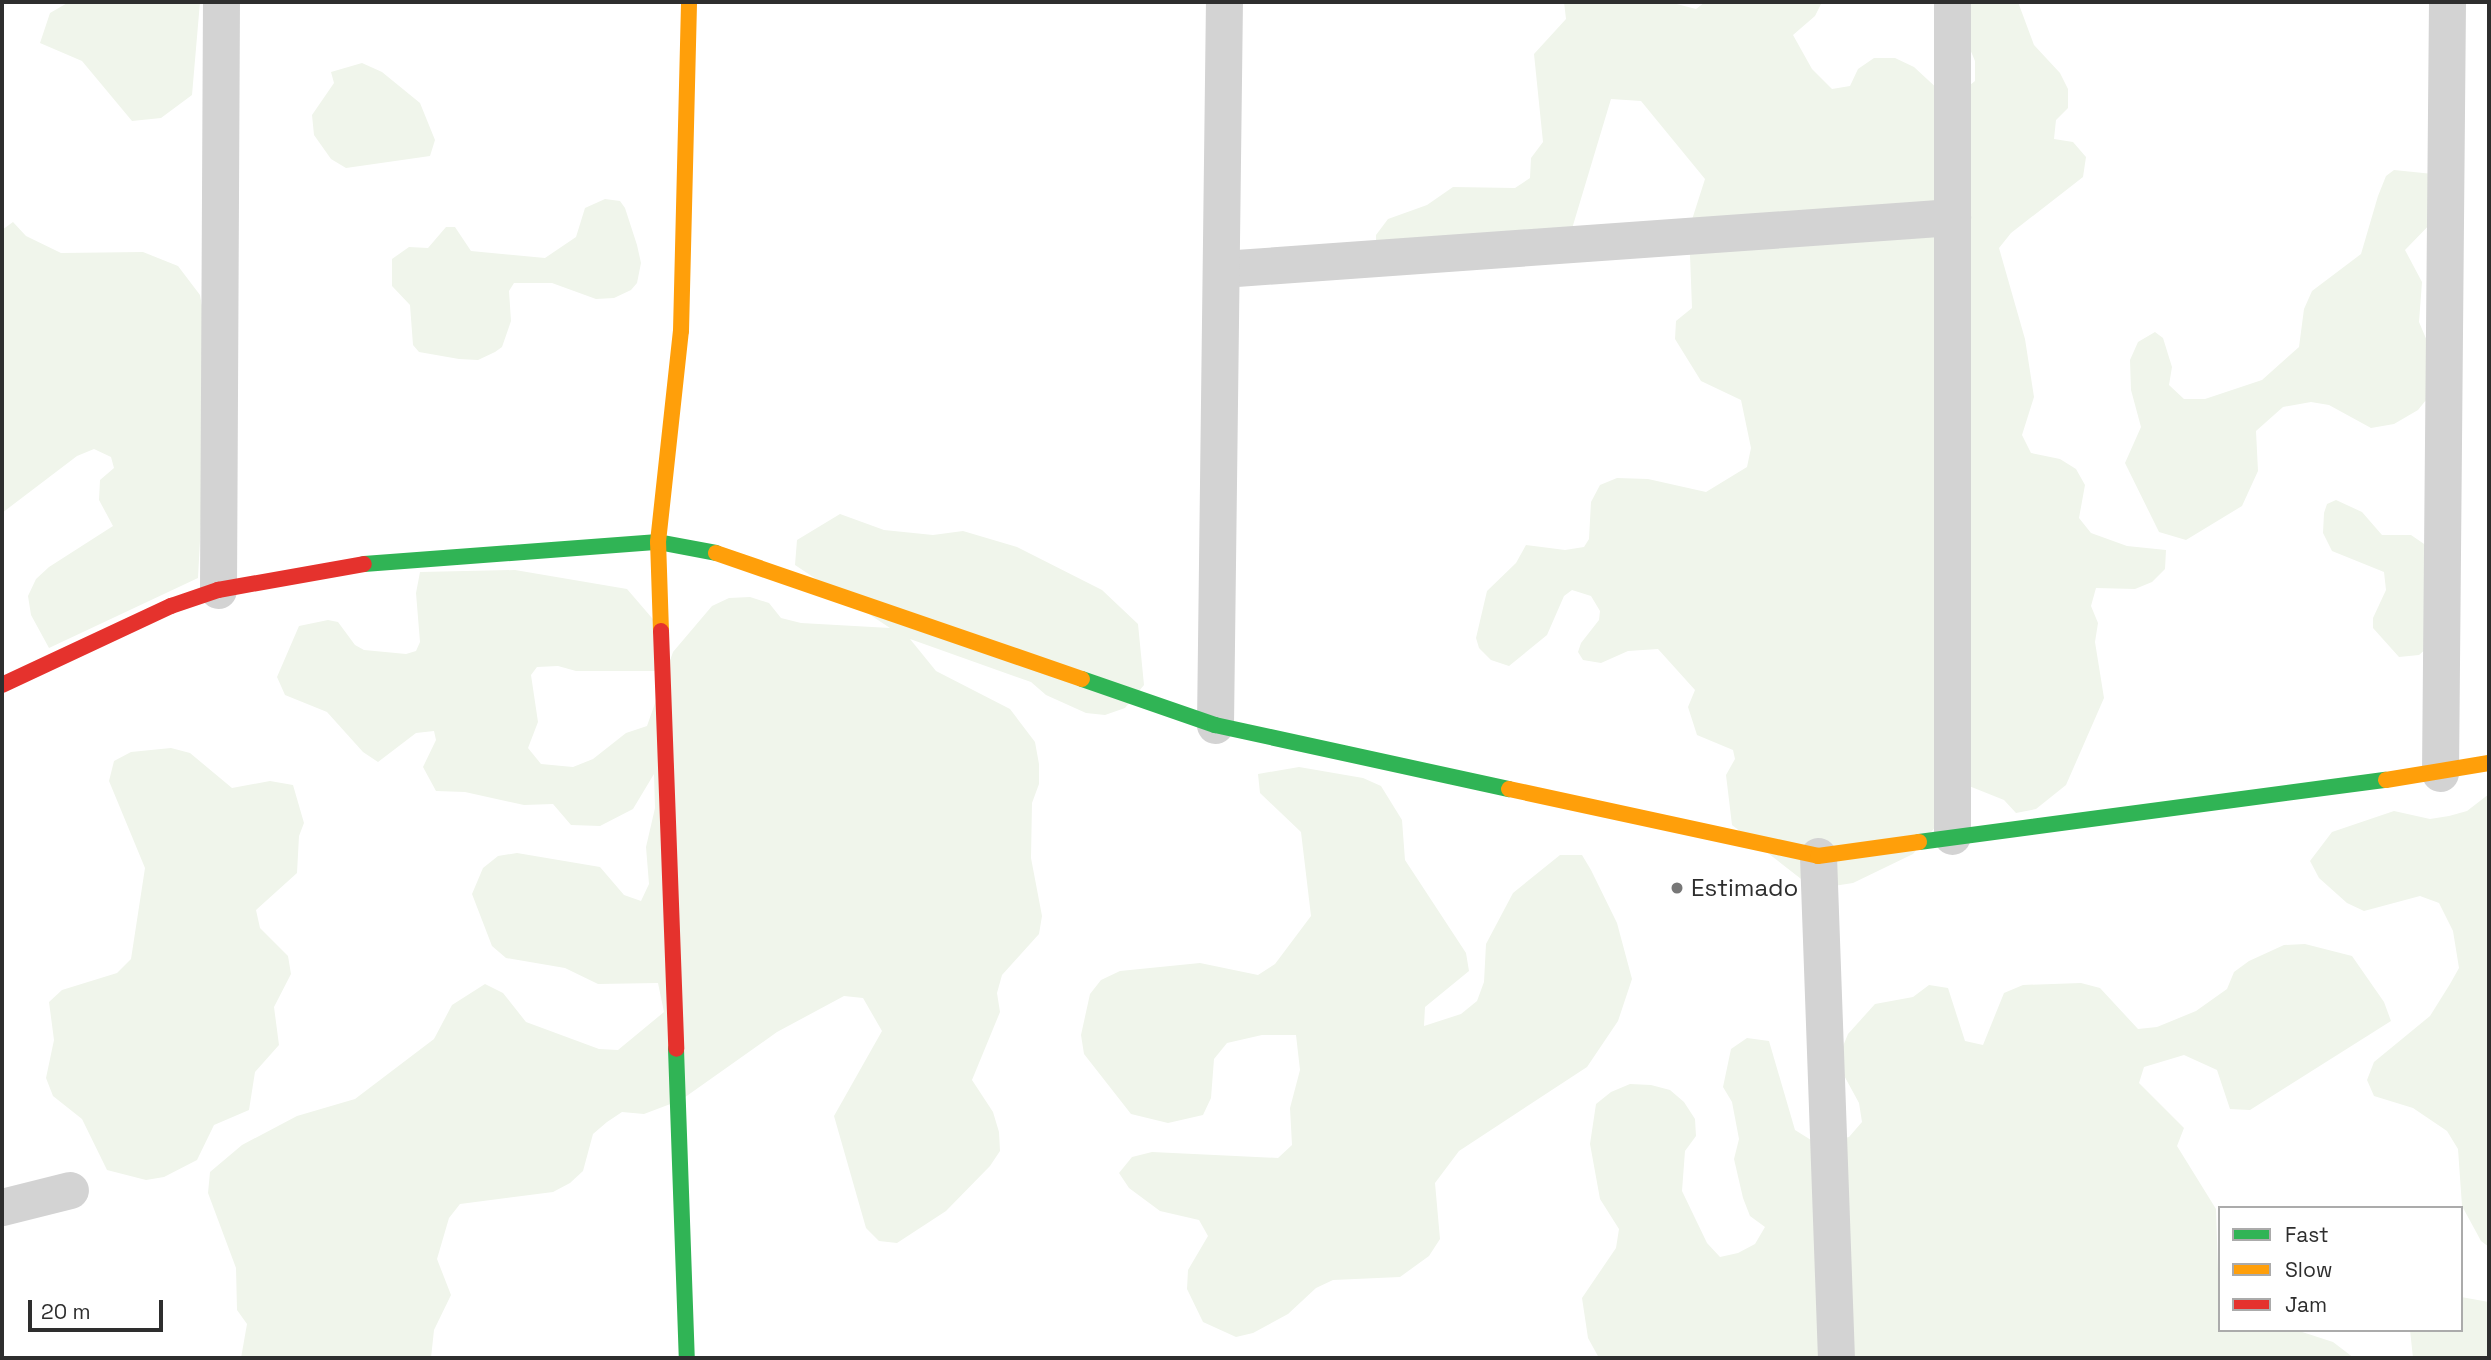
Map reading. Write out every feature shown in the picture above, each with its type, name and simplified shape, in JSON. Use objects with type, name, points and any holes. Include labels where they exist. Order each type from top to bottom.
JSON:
[{"type":"street","points":[[218,590],[221,2]]},
{"type":"street","points":[[687,1358],[658,542],[681,331],[689,2]]},
{"type":"street","points":[[1215,725],[1224,2]]},
{"type":"street","points":[[1952,2],[1952,836]]},
{"type":"street","points":[[2440,773],[2447,2]]},
{"type":"street","points":[[1222,269],[1952,217]]},
{"type":"street","points":[[2,685],[171,606],[218,590],[354,565],[658,542],[698,547],[1215,725],[1818,856],[1952,836],[2440,773],[2489,762]]},
{"type":"street","points":[[1818,856],[1836,1358]]},
{"type":"street","points":[[2,1208],[70,1190]]},
{"type":"shaded area","points":[[69,2],[200,2],[192,95],[161,118],[132,121],[82,61],[40,43],[50,13]]},
{"type":"shaded area","points":[[1564,2],[1669,2],[1696,9],[1705,2],[1822,2],[1815,16],[1793,35],[1812,69],[1832,89],[1850,86],[1858,69],[1874,58],[1895,58],[1914,67],[1941,92],[1960,93],[1975,81],[1975,61],[1967,42],[1968,2],[2018,2],[2034,45],[2060,73],[2068,89],[2068,108],[2056,120],[2054,139],[2073,142],[2086,157],[2083,177],[2011,233],[1999,248],[2025,339],[2034,397],[2022,435],[2031,453],[2060,459],[2076,469],[2085,485],[2079,518],[2091,533],[2127,546],[2166,550],[2165,569],[2152,582],[2135,589],[2096,588],[2091,606],[2098,623],[2095,642],[2104,698],[2066,785],[2036,809],[2016,813],[2004,800],[1969,786],[1913,854],[1853,883],[1814,889],[1732,825],[1726,775],[1735,759],[1733,750],[1697,735],[1688,707],[1695,690],[1658,649],[1628,651],[1601,663],[1583,660],[1578,652],[1581,643],[1599,620],[1600,611],[1591,596],[1572,590],[1564,596],[1547,635],[1509,666],[1491,660],[1479,648],[1476,638],[1487,591],[1516,563],[1526,545],[1565,550],[1584,547],[1589,539],[1591,502],[1600,485],[1617,478],[1648,479],[1706,492],[1747,467],[1751,448],[1741,400],[1701,381],[1675,339],[1676,321],[1692,308],[1689,229],[1705,179],[1641,101],[1611,99],[1571,232],[1376,244],[1376,235],[1388,219],[1427,205],[1453,187],[1515,188],[1530,178],[1531,158],[1543,142],[1534,54],[1566,19]]},
{"type":"shaded area","points":[[362,63],[382,72],[420,103],[435,140],[430,156],[346,168],[331,159],[314,135],[312,115],[334,83],[331,72]]},
{"type":"shaded area","points":[[2394,170],[2433,174],[2438,216],[2405,250],[2422,282],[2419,322],[2430,348],[2430,395],[2418,410],[2394,424],[2371,428],[2329,405],[2311,402],[2283,407],[2256,431],[2258,471],[2242,506],[2186,540],[2159,532],[2125,463],[2141,427],[2131,390],[2130,360],[2138,342],[2155,332],[2163,338],[2172,367],[2169,385],[2184,399],[2205,399],[2262,380],[2299,347],[2304,309],[2312,291],[2361,254],[2378,196],[2386,176]]},
{"type":"shaded area","points":[[605,199],[620,201],[625,208],[637,245],[641,263],[637,283],[631,290],[614,298],[596,299],[552,283],[514,283],[509,291],[511,321],[502,347],[495,352],[478,360],[459,359],[419,352],[413,345],[410,305],[392,286],[392,259],[409,247],[428,248],[446,227],[455,227],[471,251],[545,258],[576,237],[585,208]]},
{"type":"shaded area","points":[[13,222],[26,236],[61,253],[143,252],[178,266],[200,295],[210,352],[198,578],[49,648],[31,615],[28,596],[36,579],[49,567],[113,526],[99,500],[100,480],[114,468],[111,457],[94,449],[77,456],[2,513],[2,230]]},
{"type":"shaded area","points":[[2336,500],[2362,512],[2382,535],[2411,535],[2427,546],[2434,642],[2419,655],[2399,657],[2373,628],[2373,618],[2386,590],[2384,572],[2332,551],[2323,533],[2324,513],[2327,504]]},
{"type":"shaded area","points":[[840,514],[884,530],[933,535],[963,531],[1017,547],[1102,590],[1138,624],[1144,685],[1125,708],[1105,715],[1086,713],[1046,695],[1031,682],[910,639],[936,671],[1010,709],[1035,742],[1039,764],[1039,784],[1032,803],[1031,858],[1042,916],[1039,934],[1002,975],[997,993],[1000,1012],[972,1080],[993,1112],[999,1132],[1000,1151],[990,1166],[946,1211],[897,1243],[879,1241],[866,1228],[834,1116],[882,1031],[863,998],[844,996],[777,1032],[681,1100],[644,1114],[622,1112],[607,1122],[593,1134],[583,1171],[570,1183],[553,1192],[460,1204],[449,1218],[437,1259],[451,1295],[434,1330],[431,1358],[241,1358],[247,1324],[237,1310],[236,1268],[208,1193],[210,1172],[242,1145],[297,1116],[355,1099],[434,1039],[452,1005],[485,984],[503,993],[526,1022],[599,1049],[618,1050],[664,1012],[658,983],[598,984],[565,968],[506,958],[492,946],[472,894],[483,868],[498,856],[517,853],[600,867],[624,895],[641,901],[649,884],[646,847],[655,808],[654,774],[633,809],[600,826],[571,825],[553,804],[524,805],[465,792],[436,791],[423,767],[436,740],[434,731],[416,733],[378,762],[363,752],[327,712],[285,695],[277,677],[299,626],[328,620],[338,622],[355,645],[364,650],[406,654],[416,651],[420,642],[416,593],[420,572],[515,570],[627,589],[658,625],[658,671],[576,671],[558,666],[537,667],[531,675],[538,722],[528,748],[541,764],[573,767],[593,759],[626,733],[647,726],[673,652],[712,606],[729,598],[750,597],[769,603],[781,618],[801,623],[890,628],[795,565],[797,540]]},
{"type":"shaded area","points":[[171,748],[190,753],[232,788],[270,781],[293,785],[304,823],[299,836],[297,873],[256,910],[260,928],[288,956],[291,974],[274,1007],[279,1045],[255,1072],[249,1110],[214,1125],[197,1160],[164,1177],[146,1180],[107,1170],[82,1119],[53,1096],[46,1078],[54,1040],[49,1002],[62,990],[117,973],[131,959],[145,868],[109,781],[114,761],[131,752]]},
{"type":"shaded area","points":[[1299,767],[1363,778],[1381,786],[1402,820],[1405,860],[1466,953],[1469,971],[1425,1007],[1424,1026],[1461,1014],[1477,1001],[1484,982],[1486,944],[1513,893],[1560,855],[1582,855],[1591,870],[1617,923],[1632,979],[1618,1021],[1587,1067],[1459,1151],[1435,1183],[1440,1239],[1429,1256],[1400,1277],[1333,1280],[1316,1288],[1288,1314],[1253,1333],[1236,1337],[1203,1322],[1187,1289],[1188,1270],[1208,1236],[1199,1220],[1160,1211],[1129,1188],[1119,1173],[1132,1157],[1152,1152],[1278,1158],[1292,1145],[1290,1108],[1300,1070],[1296,1035],[1262,1035],[1227,1043],[1214,1059],[1211,1098],[1203,1115],[1168,1123],[1131,1114],[1084,1054],[1081,1035],[1090,994],[1101,980],[1120,971],[1200,963],[1258,975],[1275,964],[1311,916],[1301,832],[1260,793],[1258,774]]},
{"type":"shaded area","points":[[2489,794],[2489,1247],[2481,1241],[2462,1206],[2458,1149],[2447,1131],[2413,1108],[2374,1096],[2367,1080],[2374,1062],[2430,1016],[2450,984],[2459,968],[2453,931],[2439,903],[2420,896],[2364,911],[2347,903],[2319,878],[2310,861],[2332,832],[2394,811],[2430,819],[2467,811]]},
{"type":"shaded area","points":[[2305,944],[2352,956],[2384,1002],[2391,1021],[2250,1110],[2230,1109],[2217,1070],[2184,1055],[2144,1067],[2139,1083],[2184,1128],[2177,1146],[2216,1209],[2218,1332],[2302,1332],[2333,1342],[2354,1358],[1599,1358],[1588,1338],[1582,1298],[1616,1248],[1619,1229],[1600,1199],[1590,1144],[1596,1104],[1611,1092],[1630,1084],[1651,1085],[1670,1090],[1684,1102],[1695,1119],[1696,1136],[1685,1151],[1682,1191],[1707,1243],[1720,1257],[1738,1253],[1755,1244],[1765,1227],[1750,1216],[1743,1198],[1734,1159],[1739,1139],[1732,1102],[1723,1087],[1731,1049],[1747,1038],[1769,1041],[1795,1130],[1811,1140],[1831,1141],[1849,1137],[1862,1122],[1859,1103],[1841,1070],[1841,1051],[1848,1034],[1875,1004],[1913,997],[1929,985],[1948,988],[1965,1041],[1983,1045],[2004,993],[2023,985],[2081,983],[2100,988],[2138,1029],[2157,1027],[2196,1011],[2227,989],[2234,972],[2249,961],[2284,945]]},
{"type":"shaded area","points":[[2463,1297],[2489,1302],[2489,1358],[2413,1358],[2410,1332],[2463,1332]]},
{"type":"traffic: fast","points":[[364,564],[658,542],[716,553]]},
{"type":"traffic: fast","points":[[1082,679],[1215,725],[1509,789]]},
{"type":"traffic: fast","points":[[1919,842],[2386,780]]},
{"type":"traffic: fast","points":[[676,1049],[687,1358]]},
{"type":"traffic: slow","points":[[661,631],[658,542],[681,331],[689,2]]},
{"type":"traffic: slow","points":[[716,553],[1082,679]]},
{"type":"traffic: slow","points":[[2386,780],[2489,763]]},
{"type":"traffic: slow","points":[[1509,789],[1818,856],[1919,842]]},
{"type":"traffic: jam","points":[[2,685],[171,606],[218,590],[364,564]]},
{"type":"traffic: jam","points":[[661,631],[676,1049]]},
{"type":"place","name":"Estimado","points":[[1677,888]]}]
